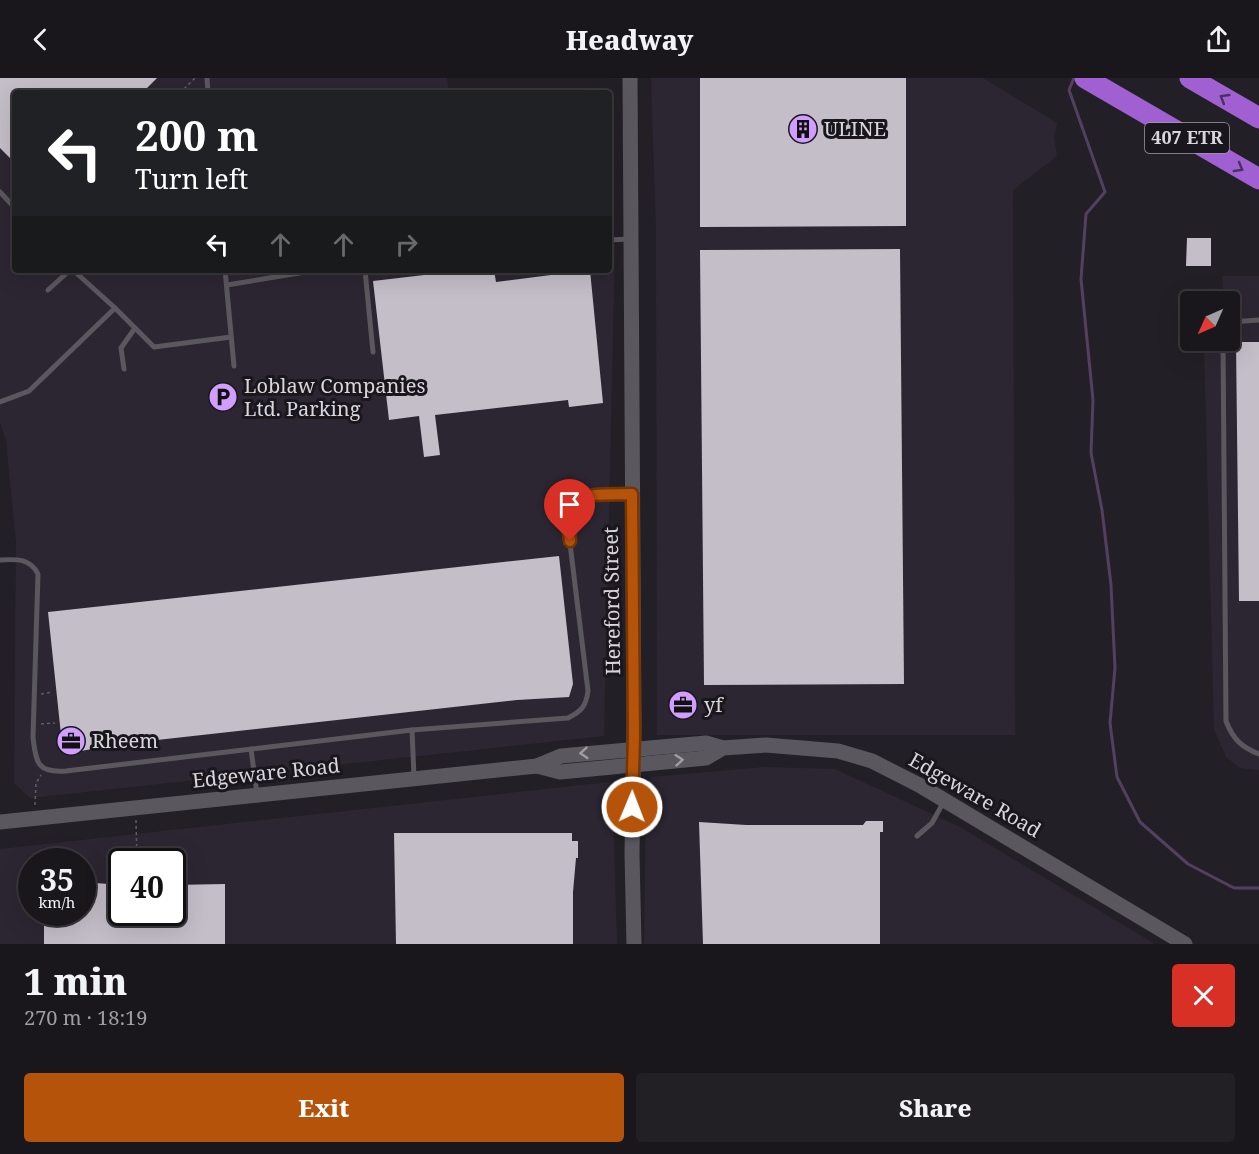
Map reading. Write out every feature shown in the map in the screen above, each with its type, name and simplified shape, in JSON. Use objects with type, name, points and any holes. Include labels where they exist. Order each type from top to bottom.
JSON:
[{"type":"highway","name":"407 ETR","points":[[1085,78],[1259,179]]},
{"type":"highway","name":"407 ETR","points":[[1190,78],[1259,118]]},
{"type":"street","name":"Hereford Street","points":[[630,78],[634,944]]},
{"type":"street","name":"Edgeware Road","points":[[0,822],[537,766],[561,756],[634,749],[706,743],[723,748],[766,745],[838,751],[873,761],[944,800],[1185,944]]},
{"type":"street","name":"Edgeware Road","points":[[537,766],[560,772],[706,758],[723,748]]},
{"type":"lane","points":[[0,192],[12,205]]},
{"type":"lane","points":[[612,240],[632,239]]},
{"type":"lane","points":[[48,290],[68,273]]},
{"type":"lane","points":[[75,273],[154,347],[231,337]]},
{"type":"lane","points":[[225,273],[234,366]]},
{"type":"lane","points":[[226,285],[299,273]]},
{"type":"lane","points":[[365,273],[373,352]]},
{"type":"lane","points":[[0,402],[29,391],[115,308]]},
{"type":"lane","points":[[1240,321],[1259,320]]},
{"type":"lane","points":[[124,369],[121,348],[135,328]]},
{"type":"lane","points":[[1223,351],[1226,721],[1232,736],[1240,744],[1259,754]]},
{"type":"lane","points":[[0,560],[22,560],[34,567],[38,574],[33,725],[35,757],[46,770],[66,771],[412,730],[567,717],[579,712],[586,704],[588,691],[567,519],[570,508],[576,501],[591,496],[632,494]]},
{"type":"lane","points":[[412,730],[414,779]]},
{"type":"lane","points":[[251,749],[257,795]]},
{"type":"lane","points":[[916,836],[932,823],[944,800]]},
{"type":"path","points":[[183,90],[195,78]]},
{"type":"path","points":[[34,695],[52,692]]},
{"type":"path","points":[[33,725],[55,723]]},
{"type":"path","points":[[35,818],[36,783],[46,770]]},
{"type":"path","points":[[135,808],[137,848]]},
{"type":"shaded area","points":[[0,78],[447,78],[449,90],[12,90],[12,273],[612,273],[612,244],[615,244],[604,736],[30,798],[14,783],[16,542],[6,440],[0,422]]},
{"type":"shaded area","points":[[651,78],[983,78],[1057,123],[1054,138],[1057,156],[1013,190],[1015,735],[657,735],[656,229]]},
{"type":"shaded area","points":[[1222,276],[1259,276],[1259,770],[1240,768],[1226,757],[1214,729],[1204,351],[1240,351],[1240,291],[1223,291]]},
{"type":"shaded area","points":[[764,767],[835,769],[960,827],[1155,944],[644,944],[646,789],[651,777]]},
{"type":"shaded area","points":[[609,782],[612,785],[617,944],[0,944],[0,849]]},
{"type":"building","points":[[0,78],[157,78],[145,90],[12,90],[12,160],[0,148]]},
{"type":"building","name":"ULINE","points":[[700,78],[906,78],[906,226],[700,227]]},
{"type":"building","points":[[1187,238],[1211,238],[1211,266],[1186,266]]},
{"type":"building","points":[[900,249],[904,684],[704,685],[700,250]]},
{"type":"building","points":[[441,273],[494,273],[496,282],[566,273],[590,273],[603,403],[569,407],[568,400],[435,415],[440,455],[424,457],[419,416],[389,420],[373,281]]},
{"type":"building","points":[[1240,342],[1259,342],[1259,601],[1239,601],[1236,351],[1240,351]]},
{"type":"building","points":[[559,556],[573,684],[569,697],[517,700],[121,744],[69,753],[66,744],[62,744],[48,612]]},
{"type":"building","points":[[866,821],[883,821],[883,832],[880,832],[880,944],[703,944],[699,822],[746,825],[863,825]]},
{"type":"building","points":[[394,833],[572,833],[572,841],[578,841],[573,892],[573,944],[396,944]]},
{"type":"building","points":[[96,883],[108,884],[108,926],[186,926],[186,885],[225,884],[225,944],[44,944],[44,926],[96,926]]},
{"type":"waterway","points":[[1074,78],[1069,90],[1105,192],[1086,214],[1081,279],[1093,400],[1091,453],[1102,510],[1111,585],[1115,668],[1110,723],[1117,777],[1140,822],[1188,864],[1234,888],[1259,888]]},
{"type":"place","name":"ULINE","points":[[803,129]]},
{"type":"place","name":"Loblaw Companies Ltd. Parking","points":[[223,397]]},
{"type":"place","name":"yf","points":[[683,705]]},
{"type":"place","name":"Rheem","points":[[71,741]]},
{"type":"route","points":[[570,541],[567,519],[570,508],[576,501],[591,496],[632,494],[634,736],[632,807]]}]
